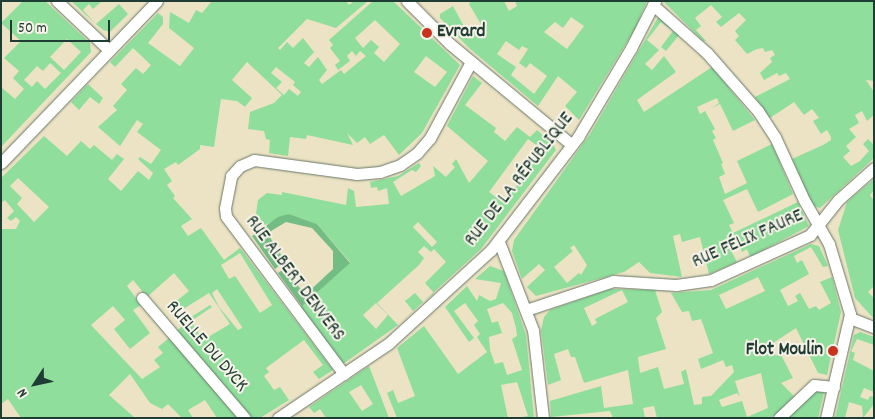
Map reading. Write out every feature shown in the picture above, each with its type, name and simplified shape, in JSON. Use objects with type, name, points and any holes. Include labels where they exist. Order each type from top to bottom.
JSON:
[{"type":"street","points":[[57,1],[110,50]]},
{"type":"street","points":[[1,163],[157,1]]},
{"type":"street","points":[[407,1],[471,62],[572,145]]},
{"type":"street","points":[[654,3],[707,53],[758,111],[775,137],[830,248],[850,306],[850,318],[826,418]]},
{"type":"street","name":"RUE DE LA RÉPUBLIQUE","points":[[278,418],[408,328],[499,242],[572,145],[631,48],[654,3]]},
{"type":"street","name":"RUE ALBERT DENVERS","points":[[344,374],[226,216],[225,208],[231,176],[240,166],[254,160],[357,174],[380,172],[400,165],[417,154],[430,138],[471,62]]},
{"type":"street","name":"RUE FÉLIX FAURE","points":[[526,310],[613,281],[676,285],[706,282],[807,238],[819,227],[838,200],[874,168]]},
{"type":"street","points":[[499,242],[526,310],[534,341],[543,418]]},
{"type":"street","name":"RUELLE DU DYCK","points":[[142,298],[245,418]]},
{"type":"street","points":[[850,318],[874,327]]},
{"type":"street","points":[[779,418],[817,385],[834,387]]},
{"type":"green space","points":[[23,1],[45,1],[90,43],[91,52],[1,147],[1,87],[15,99],[24,89],[13,78],[19,71],[4,58],[21,41],[1,23]],"holes":[[[67,39],[81,52],[64,70],[50,57]],[[50,63],[61,73],[45,89],[37,81],[32,87],[24,80],[37,66],[43,71]]]},
{"type":"green space","points":[[71,1],[102,1],[93,9],[89,4],[83,10],[96,24]]},
{"type":"green space","points":[[212,1],[346,1],[349,5],[354,1],[368,1],[336,28],[307,19],[278,48],[280,50],[287,42],[293,48],[303,38],[314,52],[304,63],[309,67],[318,57],[327,70],[319,80],[322,84],[341,70],[344,74],[366,56],[360,51],[356,56],[352,51],[347,56],[350,61],[338,70],[335,65],[340,61],[330,48],[333,45],[329,40],[373,1],[393,1],[460,65],[422,133],[399,155],[384,135],[370,144],[365,137],[357,143],[347,133],[353,145],[307,135],[306,139],[290,137],[288,156],[269,153],[270,140],[266,139],[264,131],[248,129],[250,112],[274,103],[282,95],[247,62],[232,80],[252,98],[245,107],[237,101],[221,99],[214,147],[200,145],[200,149],[178,165],[176,162],[164,169],[172,181],[167,185],[175,196],[173,198],[192,219],[181,226],[188,236],[201,228],[224,260],[240,248],[333,370],[319,379],[313,372],[323,365],[304,340],[266,368],[269,372],[264,376],[274,390],[280,387],[289,400],[260,418],[251,418],[177,331],[188,319],[210,305],[212,307],[191,321],[203,340],[230,324],[209,293],[180,311],[174,303],[189,291],[174,273],[147,297],[133,280],[127,286],[141,305],[133,310],[150,333],[130,349],[114,329],[125,320],[113,306],[91,325],[142,379],[160,367],[154,360],[163,353],[158,347],[169,338],[238,418],[217,418],[205,400],[188,410],[193,418],[182,418],[168,404],[162,409],[150,403],[130,374],[109,395],[135,418],[21,418],[8,399],[1,404],[1,229],[16,229],[20,221],[16,217],[11,221],[7,218],[14,211],[5,200],[1,203],[1,178],[44,136],[67,156],[81,141],[90,149],[94,145],[112,160],[117,154],[124,159],[108,179],[121,191],[138,171],[149,180],[153,173],[138,159],[140,157],[151,164],[161,150],[137,132],[143,124],[137,120],[120,146],[98,127],[117,110],[113,106],[127,90],[121,84],[136,68],[143,74],[151,65],[133,48],[115,67],[110,62],[158,13],[163,17],[163,24],[148,43],[180,66],[194,48],[169,28],[170,12],[189,23],[196,10],[202,13]],"holes":[[[375,20],[400,44],[384,62],[374,53],[379,47],[371,40],[363,48],[355,38]],[[426,56],[447,72],[435,87],[414,72]],[[276,67],[295,82],[293,85],[301,92],[298,96],[289,89],[284,95],[276,88],[282,82],[271,73]],[[18,178],[49,207],[34,222],[17,204],[22,198],[10,186]],[[240,253],[272,305],[260,313],[235,276],[229,279],[221,265]],[[217,289],[242,328],[238,330],[219,307],[212,293]]]},
{"type":"green space","points":[[471,1],[504,1],[509,11],[517,6],[515,1],[647,1],[635,29],[579,120],[565,106],[577,92],[558,76],[538,106],[469,48],[440,18],[440,14],[453,6],[468,34],[482,26],[469,4]],"holes":[[[571,17],[584,26],[567,49],[544,32],[555,22],[563,28]],[[506,41],[519,50],[522,46],[528,49],[519,63],[526,68],[530,63],[547,76],[534,94],[511,75],[516,67],[497,54]]]},
{"type":"green space","points":[[663,1],[874,1],[874,81],[866,80],[874,92],[874,115],[867,121],[862,111],[855,115],[859,123],[849,129],[856,137],[846,146],[850,151],[843,157],[851,166],[860,161],[869,151],[863,144],[868,139],[874,145],[874,158],[820,208],[813,206],[792,159],[823,145],[831,140],[831,137],[827,130],[821,134],[813,121],[819,118],[812,109],[804,115],[794,102],[770,118],[755,97],[790,79],[786,73],[779,76],[777,73],[764,80],[760,73],[772,62],[770,58],[775,55],[772,50],[765,52],[763,48],[747,54],[735,40],[739,36],[735,31],[746,20],[739,13],[721,27],[716,22],[722,17],[711,5],[695,18],[701,26],[696,30],[706,41],[703,41]]},
{"type":"green space","points":[[119,4],[128,14],[110,32],[103,30],[96,24]]},
{"type":"green space","points":[[659,16],[680,34],[666,51],[661,47],[673,31],[661,22],[647,40],[659,50],[645,64],[652,70],[664,56],[676,72],[637,100],[644,112],[712,67],[755,120],[733,131],[720,104],[712,108],[719,103],[717,98],[697,107],[700,114],[705,111],[715,129],[712,131],[716,138],[713,140],[723,163],[721,164],[725,174],[719,177],[725,194],[747,183],[737,161],[772,144],[793,194],[758,212],[747,189],[723,200],[734,223],[729,225],[733,233],[798,202],[809,226],[750,257],[747,249],[742,252],[735,235],[725,239],[737,262],[709,274],[700,237],[682,242],[680,234],[673,236],[682,277],[650,273],[639,262],[624,272],[536,296],[527,287],[545,270],[539,264],[522,279],[512,251],[514,240],[590,134]],"holes":[[[574,245],[587,265],[581,275],[579,273],[567,283],[554,267],[573,251],[570,248]]]},
{"type":"green space","points":[[473,76],[482,83],[465,105],[496,128],[494,132],[505,141],[517,127],[530,137],[537,130],[553,144],[556,150],[481,249],[434,292],[425,283],[446,262],[434,249],[431,252],[424,246],[418,252],[424,258],[419,265],[377,303],[398,325],[343,364],[300,307],[350,262],[317,224],[289,214],[265,225],[256,214],[258,200],[267,193],[282,195],[282,192],[346,205],[348,188],[354,191],[356,207],[389,204],[387,188],[378,191],[377,187],[371,188],[370,182],[398,176],[419,163],[421,166],[416,172],[412,170],[393,182],[401,196],[435,176],[433,166],[446,177],[455,167],[452,164],[456,159],[469,183],[488,161],[447,126]],"holes":[[[528,139],[543,150],[504,203],[489,192]],[[418,222],[437,242],[432,247],[413,227]],[[376,303],[388,315],[376,329],[363,315]]]},
{"type":"green space","points":[[88,84],[103,98],[99,104],[90,97],[79,110],[71,102]]},
{"type":"green space","points":[[874,179],[874,190],[870,195],[874,201],[874,286],[868,292],[874,298],[874,319],[855,298],[838,230],[847,202]]},
{"type":"green space","points":[[289,214],[317,224],[350,263],[302,306],[278,273],[289,265],[295,274],[293,279],[305,295],[333,269],[333,251],[312,228],[286,222],[271,231],[271,239],[285,261],[275,269],[252,236],[278,217]]},
{"type":"green space","points":[[811,244],[819,246],[828,266],[823,267],[811,247],[794,256],[797,263],[802,260],[809,274],[780,290],[788,306],[798,301],[795,296],[800,293],[809,309],[816,306],[819,310],[831,303],[820,282],[832,277],[841,312],[827,375],[818,373],[796,328],[770,345],[776,356],[780,353],[793,378],[781,383],[794,396],[778,413],[770,418],[657,418],[654,406],[643,408],[645,418],[613,418],[610,411],[551,417],[550,401],[601,386],[604,408],[633,404],[628,370],[584,383],[575,357],[571,357],[568,349],[554,354],[561,380],[548,385],[541,330],[544,317],[550,310],[610,289],[655,290],[662,312],[656,318],[666,349],[638,357],[640,373],[658,367],[664,389],[684,384],[681,372],[686,369],[694,405],[702,404],[702,397],[711,396],[734,372],[732,365],[726,367],[723,360],[701,369],[698,359],[713,353],[701,319],[692,321],[689,311],[682,312],[671,293],[711,290]],"holes":[[[758,277],[765,291],[726,309],[719,295]],[[622,290],[628,302],[595,319],[597,323],[592,326],[584,308]],[[761,373],[768,408],[747,417],[742,401],[722,407],[719,400],[737,393],[740,397],[735,381]]]},
{"type":"green space","points":[[490,266],[504,271],[526,335],[534,418],[517,418],[528,416],[517,382],[501,385],[508,418],[397,418],[387,393],[393,390],[398,403],[415,396],[397,348],[424,326],[458,374],[487,352],[477,337],[480,334],[474,325],[478,321],[465,303],[454,311],[474,338],[469,342],[445,307],[467,286],[477,301],[479,295],[490,301],[496,299],[501,283],[475,279]],"holes":[[[503,303],[512,313],[517,336],[512,339],[522,370],[507,375],[503,362],[495,364],[490,350],[489,337],[502,333],[498,321],[492,323],[487,309]]]},
{"type":"green space","points":[[415,293],[423,302],[398,325],[413,311],[405,301]]},
{"type":"green space","points":[[860,332],[874,337],[874,345],[857,339],[851,351],[855,353],[853,360],[874,371],[874,392],[864,388],[860,397],[868,400],[870,396],[874,397],[874,404],[863,418],[862,406],[849,402],[845,418],[835,418],[854,335]]},
{"type":"green space","points":[[369,366],[389,418],[326,418],[320,409],[314,413],[309,407]],"holes":[[[361,385],[373,404],[362,411],[349,392]]]},
{"type":"green space","points":[[815,390],[824,392],[818,418],[788,418]]},
{"type":"place","name":"Evrard","points":[[427,33]]},
{"type":"place","name":"Flot Moulin","points":[[833,351]]}]
